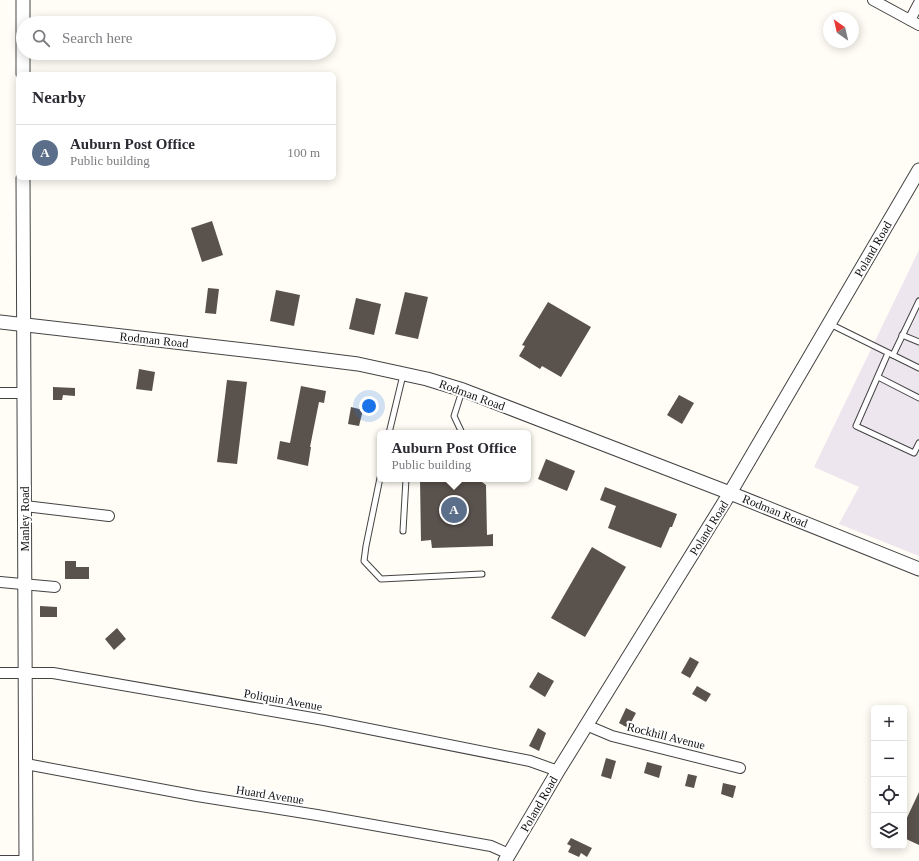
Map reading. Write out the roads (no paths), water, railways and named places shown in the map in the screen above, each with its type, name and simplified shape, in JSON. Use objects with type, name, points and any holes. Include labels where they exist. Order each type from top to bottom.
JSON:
[{"type":"street","points":[[23,0],[23,16]]},
{"type":"street","points":[[873,0],[919,25]]},
{"type":"street","points":[[910,20],[919,3]]},
{"type":"street","points":[[23,60],[23,72]]},
{"type":"street","name":"Poland Road","points":[[507,858],[558,770],[730,493],[919,170]]},
{"type":"street","name":"Manley Road","points":[[23,180],[26,861]]},
{"type":"street","name":"Rodman Road","points":[[0,322],[270,352],[358,364],[427,379],[463,390],[730,493],[919,569]]},
{"type":"street","points":[[0,393],[24,393]]},
{"type":"street","points":[[25,506],[110,516]]},
{"type":"street","points":[[0,582],[55,587]]},
{"type":"street","name":"Poliquin Avenue","points":[[0,673],[52,673],[324,720],[530,761],[558,770]]},
{"type":"street","name":"Rockhill Avenue","points":[[586,725],[612,736],[740,768]]},
{"type":"street","name":"Huard Avenue","points":[[26,764],[197,796],[317,815],[491,846],[507,858]]},
{"type":"street","points":[[0,861],[22,861]]},
{"type":"lane","points":[[919,301],[878,377],[856,426],[914,453],[919,443]]},
{"type":"lane","points":[[829,324],[919,368]]},
{"type":"lane","points":[[902,335],[919,342]]},
{"type":"lane","points":[[391,430],[404,374]]},
{"type":"lane","points":[[878,377],[919,398]]},
{"type":"lane","points":[[461,430],[454,416],[463,390]]},
{"type":"lane","points":[[379,482],[364,561],[381,579],[482,574]]},
{"type":"lane","points":[[403,532],[406,482]]},
{"type":"place","name":"Auburn Post Office","points":[[454,510]]}]
